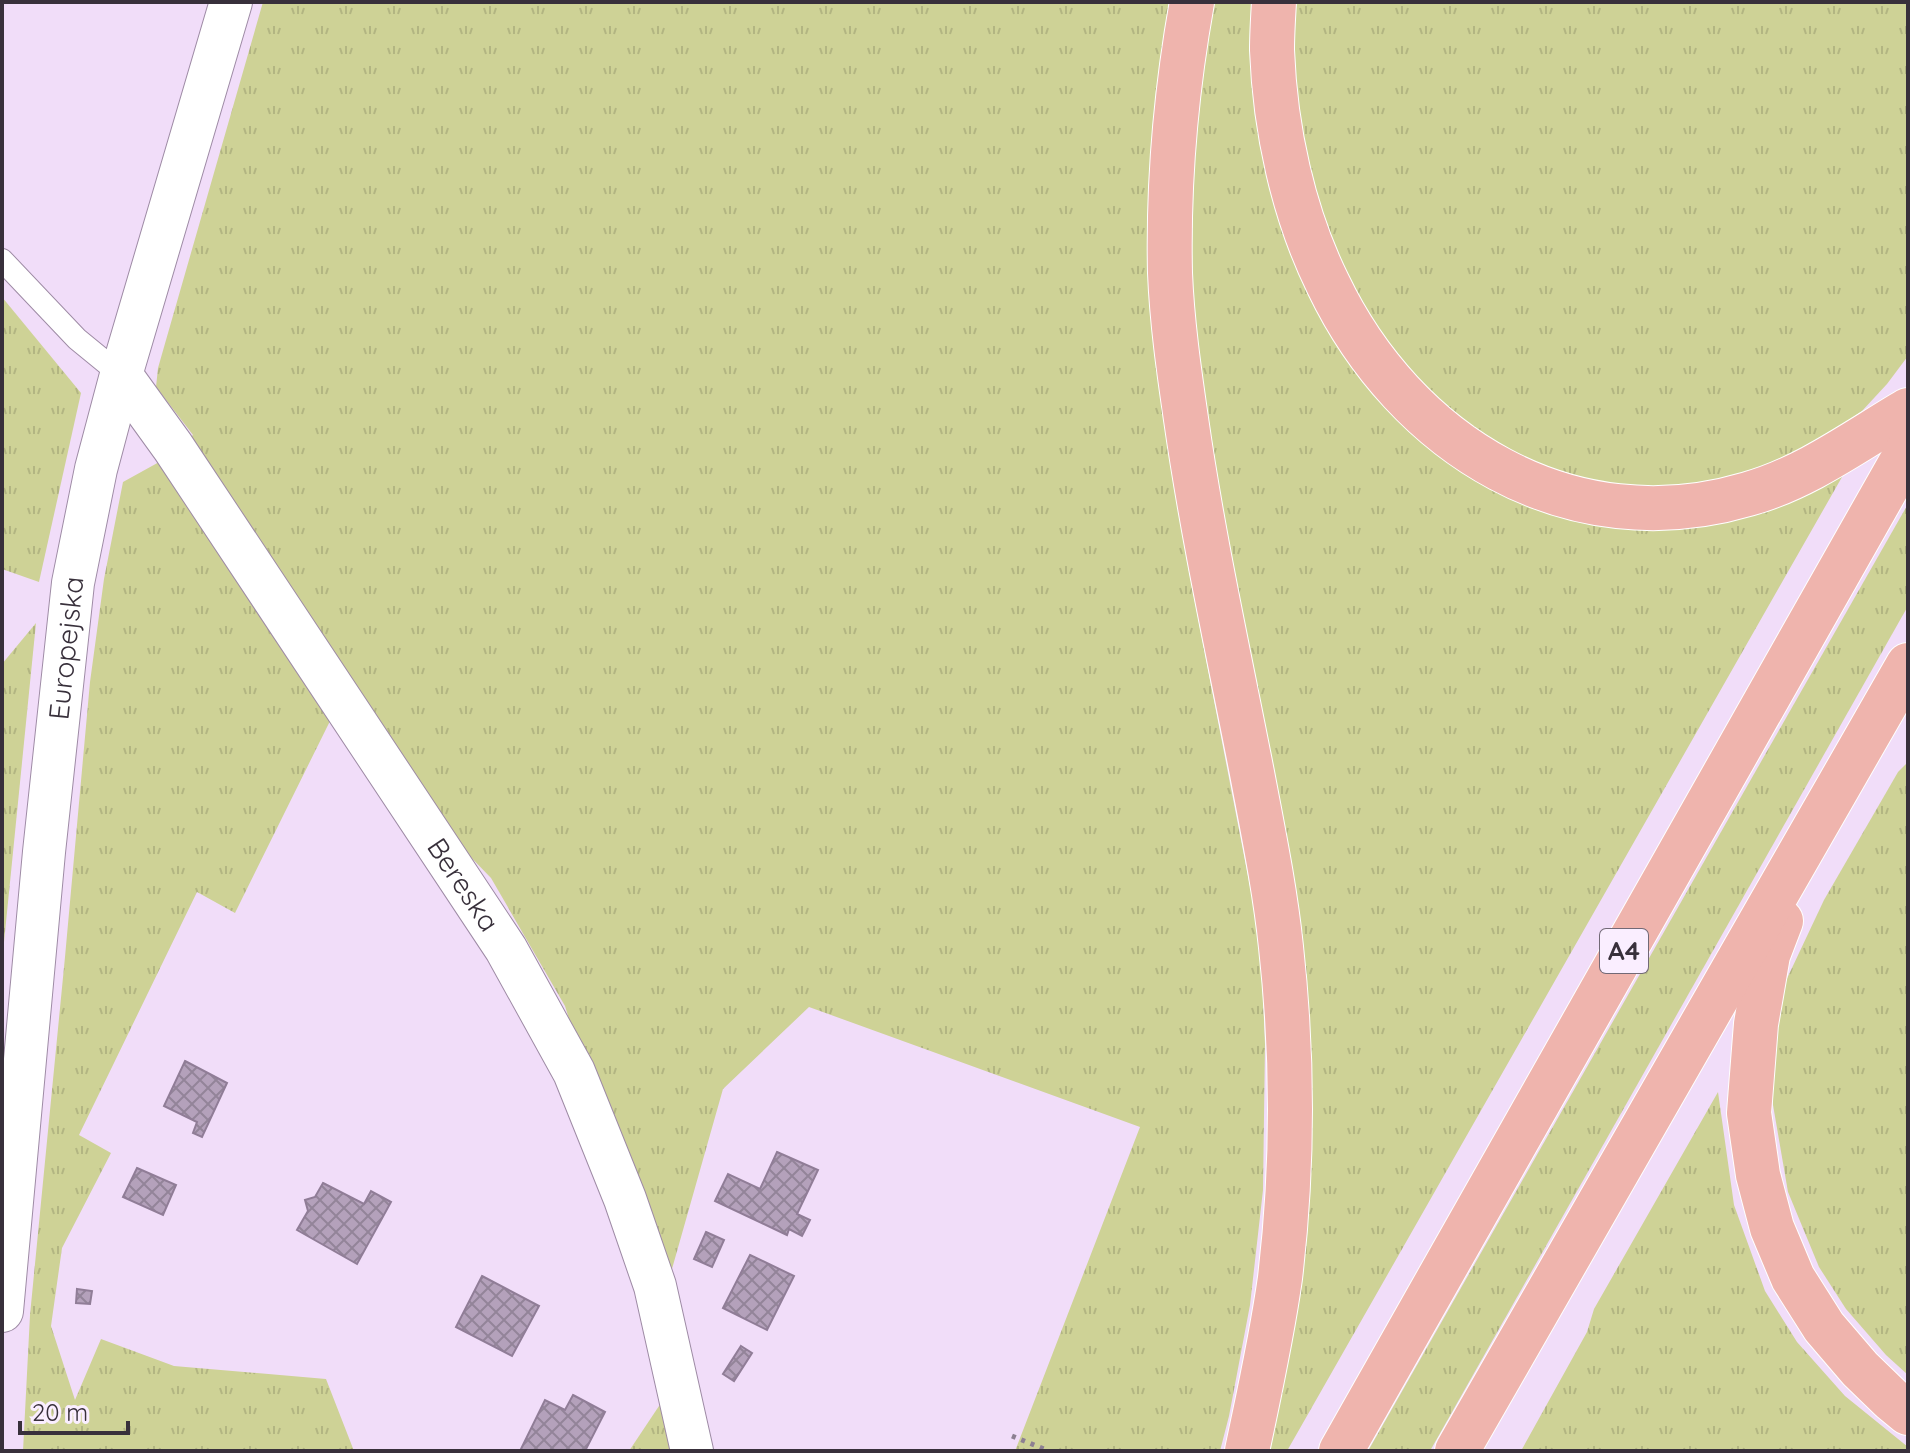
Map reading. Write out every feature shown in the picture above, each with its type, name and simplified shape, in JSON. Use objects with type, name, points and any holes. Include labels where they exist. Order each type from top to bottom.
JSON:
[{"type":"highway","points":[[1192,2],[1182,59],[1171,175],[1170,275],[1177,360],[1193,465],[1268,859],[1281,946],[1287,1031],[1290,1112],[1287,1201],[1279,1280],[1247,1451]]},
{"type":"highway","points":[[1274,2],[1272,50],[1280,128],[1292,185],[1328,285],[1355,333],[1414,408],[1483,460],[1538,488],[1584,502],[1651,509],[1702,504],[1749,494],[1789,479],[1908,410]]},
{"type":"highway","name":"A4","points":[[1341,1451],[1908,450]]},
{"type":"highway","points":[[1457,1451],[1908,665]]},
{"type":"highway","points":[[1824,811],[1768,955],[1756,1024],[1749,1113],[1758,1175],[1772,1228],[1793,1278],[1824,1327],[1908,1413]]},
{"type":"street","name":"Europejska","points":[[2,1311],[44,852],[73,583],[96,469],[121,375],[231,2]]},
{"type":"street","name":"Bereska","points":[[121,375],[173,447],[506,949],[574,1072],[625,1199],[655,1286],[692,1451]]},
{"type":"lane","points":[[2,260],[77,339],[121,375]]},
{"type":"path","points":[[1012,1436],[1049,1451]]},
{"type":"green space","points":[[263,2],[1169,2],[1161,55],[1164,419],[1187,561],[1253,902],[1262,973],[1265,1044],[1263,1190],[1250,1305],[1220,1451],[1015,1451],[1140,1127],[809,1007],[723,1089],[668,1283],[583,1064],[565,1006],[491,878],[429,814],[183,443],[193,435],[156,387],[158,368]]},
{"type":"green space","points":[[1208,2],[1257,2],[1313,290],[1553,512],[1846,470],[1287,1451],[1264,1451],[1305,1191],[1223,534],[1190,301],[1192,141]]},
{"type":"green space","points":[[1294,2],[1908,2],[1908,356],[1862,411],[1826,437],[1776,464],[1692,487],[1604,486],[1521,461],[1439,404],[1364,312],[1320,215],[1299,126],[1291,66]]},
{"type":"green space","points":[[2,297],[81,393],[39,582],[2,569]]},
{"type":"green space","points":[[161,461],[333,715],[235,913],[197,892],[79,1135],[111,1153],[62,1248],[51,1326],[75,1400],[101,1339],[174,1366],[326,1379],[354,1451],[23,1451],[30,1315],[90,682],[104,579],[123,482]]},
{"type":"green space","points":[[1908,504],[1908,606],[1430,1451],[1368,1451]]},
{"type":"green space","points":[[36,623],[2,962],[2,664]]},
{"type":"green space","points":[[1908,762],[1908,1375],[1846,1309],[1819,1267],[1788,1192],[1773,1105],[1770,1054],[1783,987],[1824,900],[1898,772]]},
{"type":"green space","points":[[1718,1092],[1734,1205],[1765,1291],[1797,1342],[1845,1396],[1908,1447],[1908,1451],[1521,1451],[1587,1332],[1594,1309]]},
{"type":"green space","points":[[665,1397],[678,1451],[629,1451]]},
{"type":"building","points":[[185,1061],[227,1083],[202,1137],[193,1133],[197,1122],[164,1106]]},
{"type":"building","points":[[777,1152],[818,1170],[797,1214],[810,1220],[802,1236],[789,1229],[787,1235],[715,1201],[728,1174],[760,1189]]},
{"type":"building","points":[[137,1168],[176,1185],[163,1215],[123,1197]]},
{"type":"building","points":[[323,1183],[364,1204],[371,1191],[391,1202],[357,1264],[297,1230],[308,1211],[305,1200],[315,1197]]},
{"type":"building","points":[[706,1232],[724,1240],[712,1267],[694,1259]]},
{"type":"building","points":[[750,1255],[794,1276],[767,1330],[723,1308]]},
{"type":"building","points":[[482,1276],[539,1306],[512,1356],[456,1327]]},
{"type":"building","points":[[77,1289],[92,1291],[90,1304],[76,1303]]},
{"type":"building","points":[[741,1346],[752,1353],[734,1381],[723,1374]]},
{"type":"building","points":[[573,1395],[605,1412],[585,1451],[520,1451],[545,1400],[565,1410]]}]
